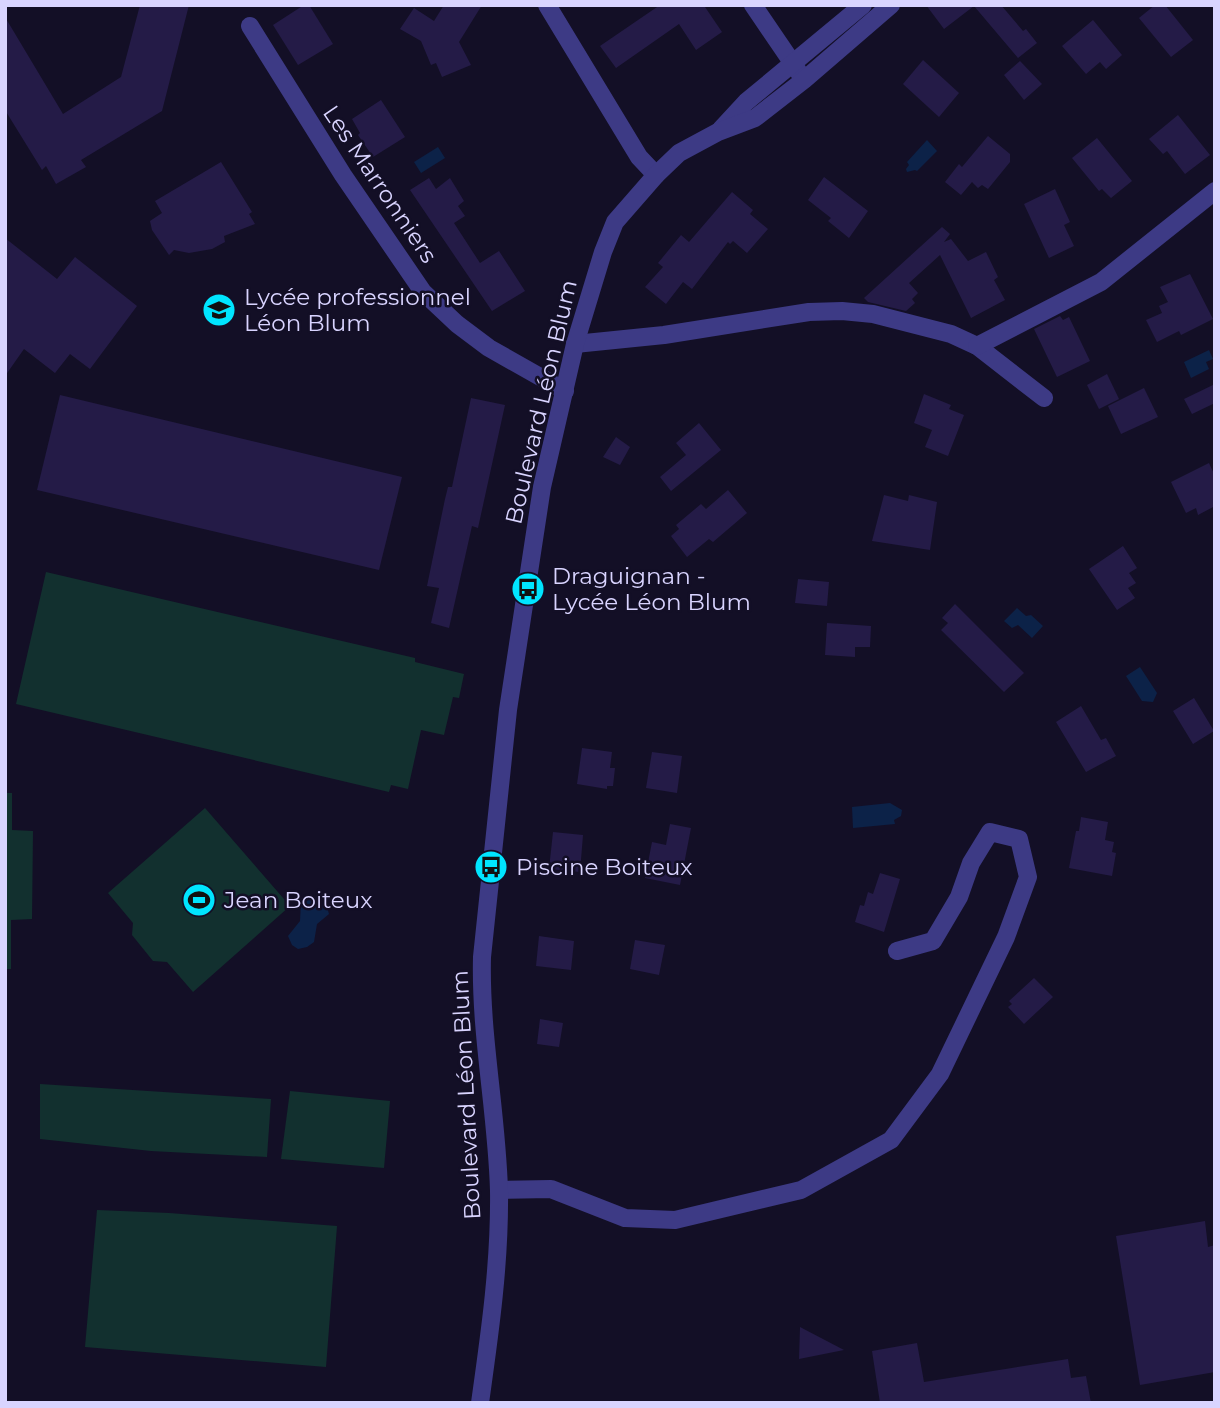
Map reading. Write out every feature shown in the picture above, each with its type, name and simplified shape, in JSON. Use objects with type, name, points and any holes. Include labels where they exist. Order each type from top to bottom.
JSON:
[{"type":"street","points":[[547,5],[639,157],[656,175]]},
{"type":"street","points":[[753,5],[798,72]]},
{"type":"street","name":"Boulevard Léon Blum","points":[[480,1403],[498,1258],[499,1190],[481,996],[482,957],[508,710],[542,487],[575,344],[615,222],[679,153],[718,132],[755,118],[863,5]]},
{"type":"street","name":"Boulevard Léon Blum","points":[[798,72],[891,5]]},
{"type":"street","name":"Les Marronniers","points":[[250,26],[342,175],[423,292],[457,324],[489,348],[565,391]]},
{"type":"street","points":[[977,346],[1101,282],[1214,194]]},
{"type":"street","points":[[575,344],[664,335],[809,312],[873,314],[951,334],[977,346],[1044,398]]},
{"type":"street","points":[[499,1190],[551,1189],[625,1218],[675,1220],[802,1190],[891,1140],[940,1074],[1006,937],[1028,877],[1019,839],[989,832],[971,863],[959,897],[933,941],[897,951]]},
{"type":"green space","points":[[46,572],[415,658],[415,662],[464,674],[459,698],[453,697],[444,735],[421,730],[408,789],[391,785],[389,792],[16,704]]},
{"type":"green space","points":[[5,793],[12,793],[12,830],[33,831],[32,919],[11,920],[11,969],[5,969]]},
{"type":"green space","name":"Jean Boiteux","points":[[205,808],[290,906],[193,992],[167,962],[153,961],[132,935],[133,923],[108,893]]},
{"type":"green space","points":[[40,1084],[271,1099],[267,1157],[151,1151],[40,1139]]},
{"type":"green space","points":[[290,1091],[390,1101],[384,1168],[281,1159]]},
{"type":"green space","points":[[97,1210],[337,1226],[326,1367],[85,1347]]},
{"type":"water","points":[[927,140],[937,151],[917,171],[907,172],[907,162]]},
{"type":"water","points":[[438,147],[445,158],[421,173],[414,162]]},
{"type":"water","points":[[1209,350],[1213,359],[1206,362],[1209,369],[1191,378],[1184,362]]},
{"type":"water","points":[[1017,608],[1026,616],[1031,615],[1043,626],[1032,638],[1018,625],[1012,628],[1004,621]]},
{"type":"water","points":[[1140,667],[1157,693],[1153,702],[1142,701],[1126,676]]},
{"type":"water","points":[[890,803],[902,810],[901,816],[894,820],[895,824],[853,828],[852,807]]},
{"type":"water","points":[[319,898],[326,904],[329,914],[317,924],[314,942],[298,949],[292,945],[288,936],[300,921],[301,902]]},
{"type":"building","points":[[140,5],[189,5],[162,111],[81,160],[86,167],[56,184],[46,166],[42,170],[5,110],[5,17],[63,114],[121,77]]},
{"type":"building","points":[[304,5],[309,5],[333,44],[298,65],[273,25]]},
{"type":"building","points":[[444,5],[482,5],[459,42],[471,65],[442,77],[436,63],[431,65],[421,41],[400,29],[414,8],[434,21]]},
{"type":"building","points":[[660,5],[707,5],[705,7],[722,32],[696,50],[679,24],[616,68],[600,46]]},
{"type":"building","points":[[926,5],[1001,5],[1037,43],[1018,58],[974,6],[944,29]]},
{"type":"building","points":[[1155,5],[1165,5],[1193,40],[1171,57],[1139,18]]},
{"type":"building","points":[[1093,20],[1122,55],[1106,69],[1100,62],[1086,74],[1062,46]]},
{"type":"building","points":[[923,60],[959,93],[939,117],[903,84]]},
{"type":"building","points":[[1020,61],[1042,84],[1024,100],[1004,75]]},
{"type":"building","points":[[381,100],[405,137],[373,157],[358,135],[360,133],[352,119]]},
{"type":"building","points":[[1178,115],[1210,155],[1185,174],[1167,151],[1163,154],[1149,139]]},
{"type":"building","points":[[988,136],[1010,154],[1010,162],[988,189],[982,185],[978,188],[972,182],[961,195],[945,182],[959,164],[962,167]]},
{"type":"building","points":[[1097,138],[1132,181],[1111,198],[1102,189],[1099,191],[1072,158]]},
{"type":"building","points":[[221,162],[252,212],[249,214],[255,224],[224,236],[225,242],[212,249],[189,253],[174,250],[169,255],[152,230],[150,221],[162,213],[155,201]]},
{"type":"building","points":[[824,177],[868,211],[849,238],[828,221],[831,218],[808,200]]},
{"type":"building","points":[[429,178],[436,189],[450,178],[464,201],[458,206],[465,216],[454,223],[480,263],[499,251],[525,291],[492,311],[410,190]]},
{"type":"building","points":[[1055,189],[1070,222],[1064,225],[1074,246],[1049,258],[1024,204]]},
{"type":"building","points":[[732,192],[753,210],[750,214],[768,229],[747,253],[733,241],[730,244],[728,242],[692,289],[683,282],[666,304],[645,287],[663,267],[658,263],[681,235],[689,242]]},
{"type":"building","points":[[942,227],[950,234],[944,242],[951,239],[968,261],[986,252],[998,277],[994,280],[1005,300],[971,318],[940,255],[909,283],[918,293],[912,299],[915,303],[906,311],[868,302],[864,298]]},
{"type":"building","points":[[5,238],[57,279],[75,257],[137,306],[90,369],[70,354],[55,373],[24,349],[5,376]]},
{"type":"building","points":[[1190,274],[1213,319],[1181,335],[1179,331],[1157,342],[1146,320],[1162,313],[1159,306],[1168,302],[1160,287]]},
{"type":"building","points":[[1060,316],[1063,320],[1069,317],[1090,361],[1057,377],[1034,329]]},
{"type":"building","points":[[1107,374],[1119,399],[1099,409],[1087,385]]},
{"type":"building","points":[[1215,384],[1215,403],[1192,414],[1184,399]]},
{"type":"building","points":[[1144,388],[1158,417],[1121,434],[1108,406]]},
{"type":"building","points":[[924,394],[951,405],[949,409],[964,415],[948,456],[925,447],[932,430],[914,423]]},
{"type":"building","points":[[60,395],[402,477],[379,570],[37,490]]},
{"type":"building","points":[[471,398],[505,405],[478,528],[472,526],[449,628],[431,623],[439,588],[427,586],[445,499],[448,487],[452,487]]},
{"type":"building","points":[[699,423],[721,450],[671,491],[660,477],[686,455],[676,443]]},
{"type":"building","points":[[616,437],[630,447],[620,465],[603,457]]},
{"type":"building","points":[[1209,463],[1215,476],[1215,506],[1198,515],[1196,508],[1186,513],[1171,482]]},
{"type":"building","points":[[728,490],[747,513],[713,542],[709,539],[687,557],[671,536],[679,529],[676,525],[701,504],[706,509]]},
{"type":"building","points":[[884,495],[908,501],[909,495],[937,502],[930,550],[872,541]]},
{"type":"building","points":[[1123,546],[1137,568],[1129,573],[1136,583],[1128,588],[1135,598],[1117,610],[1089,569]]},
{"type":"building","points":[[798,579],[829,582],[827,606],[795,603]]},
{"type":"building","points":[[955,604],[1024,673],[1004,692],[941,630],[948,623],[942,618]]},
{"type":"building","points":[[827,623],[871,626],[870,647],[855,647],[855,657],[825,655]]},
{"type":"building","points":[[1194,698],[1214,731],[1193,744],[1173,711]]},
{"type":"building","points":[[1081,706],[1101,740],[1106,738],[1116,756],[1086,772],[1056,722]]},
{"type":"building","points":[[582,748],[612,752],[610,768],[615,768],[613,786],[607,786],[607,789],[577,784]]},
{"type":"building","points":[[652,752],[682,756],[677,793],[646,788]]},
{"type":"building","points":[[1081,817],[1108,822],[1105,840],[1114,842],[1112,852],[1116,853],[1112,876],[1069,868]]},
{"type":"building","points":[[670,824],[691,828],[680,885],[645,878],[652,842],[666,845]]},
{"type":"building","points":[[553,832],[583,835],[580,872],[549,869]]},
{"type":"building","points":[[880,873],[900,879],[884,932],[855,922],[860,905],[864,906],[868,892],[873,894]]},
{"type":"building","points":[[539,936],[574,941],[571,970],[536,966]]},
{"type":"building","points":[[635,940],[665,945],[659,975],[630,969]]},
{"type":"building","points":[[1034,978],[1053,997],[1024,1024],[1008,1007],[1012,1004],[1009,1001]]},
{"type":"building","points":[[540,1019],[563,1023],[559,1047],[537,1044]]},
{"type":"building","points":[[1205,1221],[1208,1247],[1215,1245],[1215,1372],[1140,1385],[1116,1236]]},
{"type":"building","points":[[800,1327],[844,1350],[799,1359]]},
{"type":"building","points":[[917,1343],[924,1382],[1068,1359],[1071,1378],[1086,1376],[1091,1403],[880,1403],[872,1351]]},
{"type":"place","name":"Lycée professionnel Léon Blum","points":[[219,310]]},
{"type":"place","name":"Draguignan - Lycée Léon Blum","points":[[528,589]]},
{"type":"place","name":"Piscine Boiteux","points":[[491,867]]},
{"type":"place","name":"Jean Boiteux","points":[[199,900]]}]
